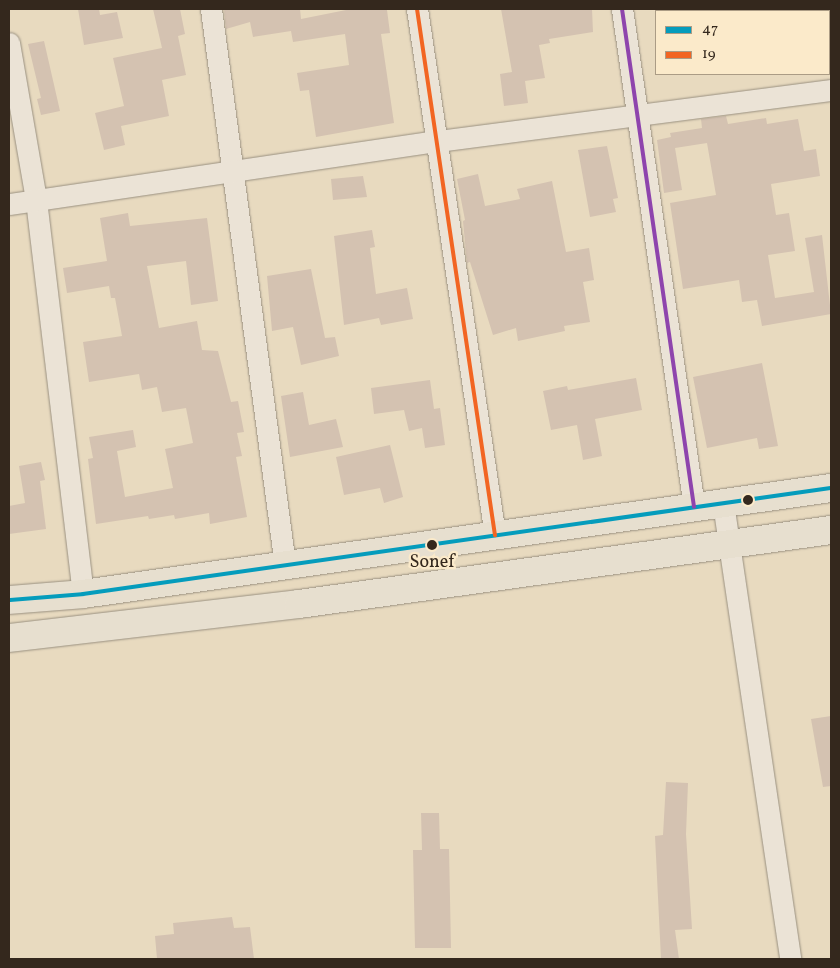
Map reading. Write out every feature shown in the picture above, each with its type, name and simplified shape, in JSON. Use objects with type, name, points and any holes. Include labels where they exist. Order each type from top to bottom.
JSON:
[{"type":"highway","points":[[9,600],[83,594],[154,585],[831,488]]},
{"type":"highway","points":[[9,638],[160,621],[831,530]]},
{"type":"highway","points":[[154,585],[160,621]]},
{"type":"street","points":[[212,9],[285,565]]},
{"type":"street","points":[[417,9],[496,535]]},
{"type":"street","points":[[622,9],[639,114],[694,507]]},
{"type":"street","points":[[9,43],[36,200],[83,594]]},
{"type":"street","points":[[9,204],[438,141],[831,90]]},
{"type":"street","points":[[723,503],[790,959]]},
{"type":"building","points":[[78,9],[99,9],[100,15],[117,12],[123,38],[84,45]]},
{"type":"building","points":[[153,9],[180,9],[185,34],[178,36],[186,75],[162,80],[169,116],[121,126],[125,145],[104,150],[95,113],[124,106],[113,58],[162,48]]},
{"type":"building","points":[[224,9],[300,9],[301,19],[351,9],[387,10],[390,33],[381,34],[394,123],[316,137],[309,90],[300,91],[297,73],[349,65],[345,34],[293,42],[291,31],[253,37],[250,22],[226,29]]},
{"type":"building","points":[[501,9],[592,9],[593,32],[549,39],[550,43],[539,45],[545,78],[525,81],[528,103],[504,106],[500,74],[512,72]]},
{"type":"building","points":[[44,41],[60,111],[41,115],[37,99],[41,98],[28,44]]},
{"type":"building","points":[[726,116],[728,124],[766,118],[767,124],[798,119],[804,151],[816,149],[820,176],[771,184],[776,215],[789,213],[795,251],[768,255],[775,298],[814,292],[805,238],[822,235],[831,314],[762,326],[757,300],[742,302],[739,280],[683,289],[670,203],[716,195],[707,143],[675,148],[682,190],[664,193],[657,140],[671,137],[670,133],[702,128],[701,119]]},
{"type":"building","points":[[607,146],[618,198],[613,199],[616,212],[590,217],[578,150]]},
{"type":"building","points":[[478,174],[485,206],[520,199],[517,189],[552,181],[566,252],[589,248],[594,280],[583,282],[590,322],[564,326],[565,331],[518,341],[516,328],[493,335],[470,262],[467,263],[463,221],[465,220],[457,179]]},
{"type":"building","points":[[363,176],[367,197],[333,200],[331,179]]},
{"type":"building","points":[[128,213],[130,226],[207,218],[218,301],[191,305],[186,261],[147,266],[159,328],[197,321],[202,350],[218,351],[231,402],[238,401],[244,432],[237,433],[242,456],[236,457],[247,517],[210,524],[209,513],[175,519],[174,515],[149,519],[148,516],[96,524],[88,459],[93,458],[89,437],[133,430],[136,447],[117,451],[125,497],[173,488],[165,449],[193,443],[186,408],[162,412],[157,387],[142,390],[139,374],[89,382],[83,342],[122,336],[115,298],[111,298],[109,286],[67,293],[63,268],[107,261],[100,218]]},
{"type":"building","points":[[372,230],[375,247],[370,248],[376,294],[407,288],[413,319],[381,325],[379,318],[344,325],[334,236]]},
{"type":"building","points":[[311,269],[325,338],[335,337],[339,356],[301,365],[293,327],[272,331],[267,276]]},
{"type":"building","points":[[762,363],[778,446],[759,449],[757,438],[707,448],[693,377]]},
{"type":"building","points":[[636,378],[642,410],[595,419],[602,456],[583,460],[577,425],[551,430],[543,391],[567,386],[568,390]]},
{"type":"building","points":[[430,380],[434,409],[440,408],[445,445],[425,448],[422,428],[409,431],[404,410],[374,414],[371,388]]},
{"type":"building","points":[[303,392],[309,425],[336,419],[343,447],[290,457],[281,396]]},
{"type":"building","points":[[390,445],[403,497],[384,503],[380,488],[344,495],[336,457]]},
{"type":"building","points":[[41,462],[45,480],[40,481],[46,529],[9,534],[9,506],[25,503],[19,466]]},
{"type":"building","points":[[831,716],[831,786],[823,787],[811,719]]},
{"type":"building","points":[[666,782],[688,783],[686,834],[692,929],[675,930],[679,959],[661,959],[655,836],[663,835]]},
{"type":"building","points":[[421,813],[439,813],[440,849],[449,849],[451,948],[415,948],[413,850],[422,850]]},
{"type":"building","points":[[232,917],[234,928],[250,927],[254,959],[157,959],[155,936],[174,934],[173,923]]},
{"type":"transit line","name":"19","points":[[417,9],[495,535]]},
{"type":"transit line","points":[[622,9],[694,507]]},
{"type":"transit line","name":"47","points":[[9,600],[83,594],[831,488]]},
{"type":"place","name":"Sonef","points":[[432,545]]}]
